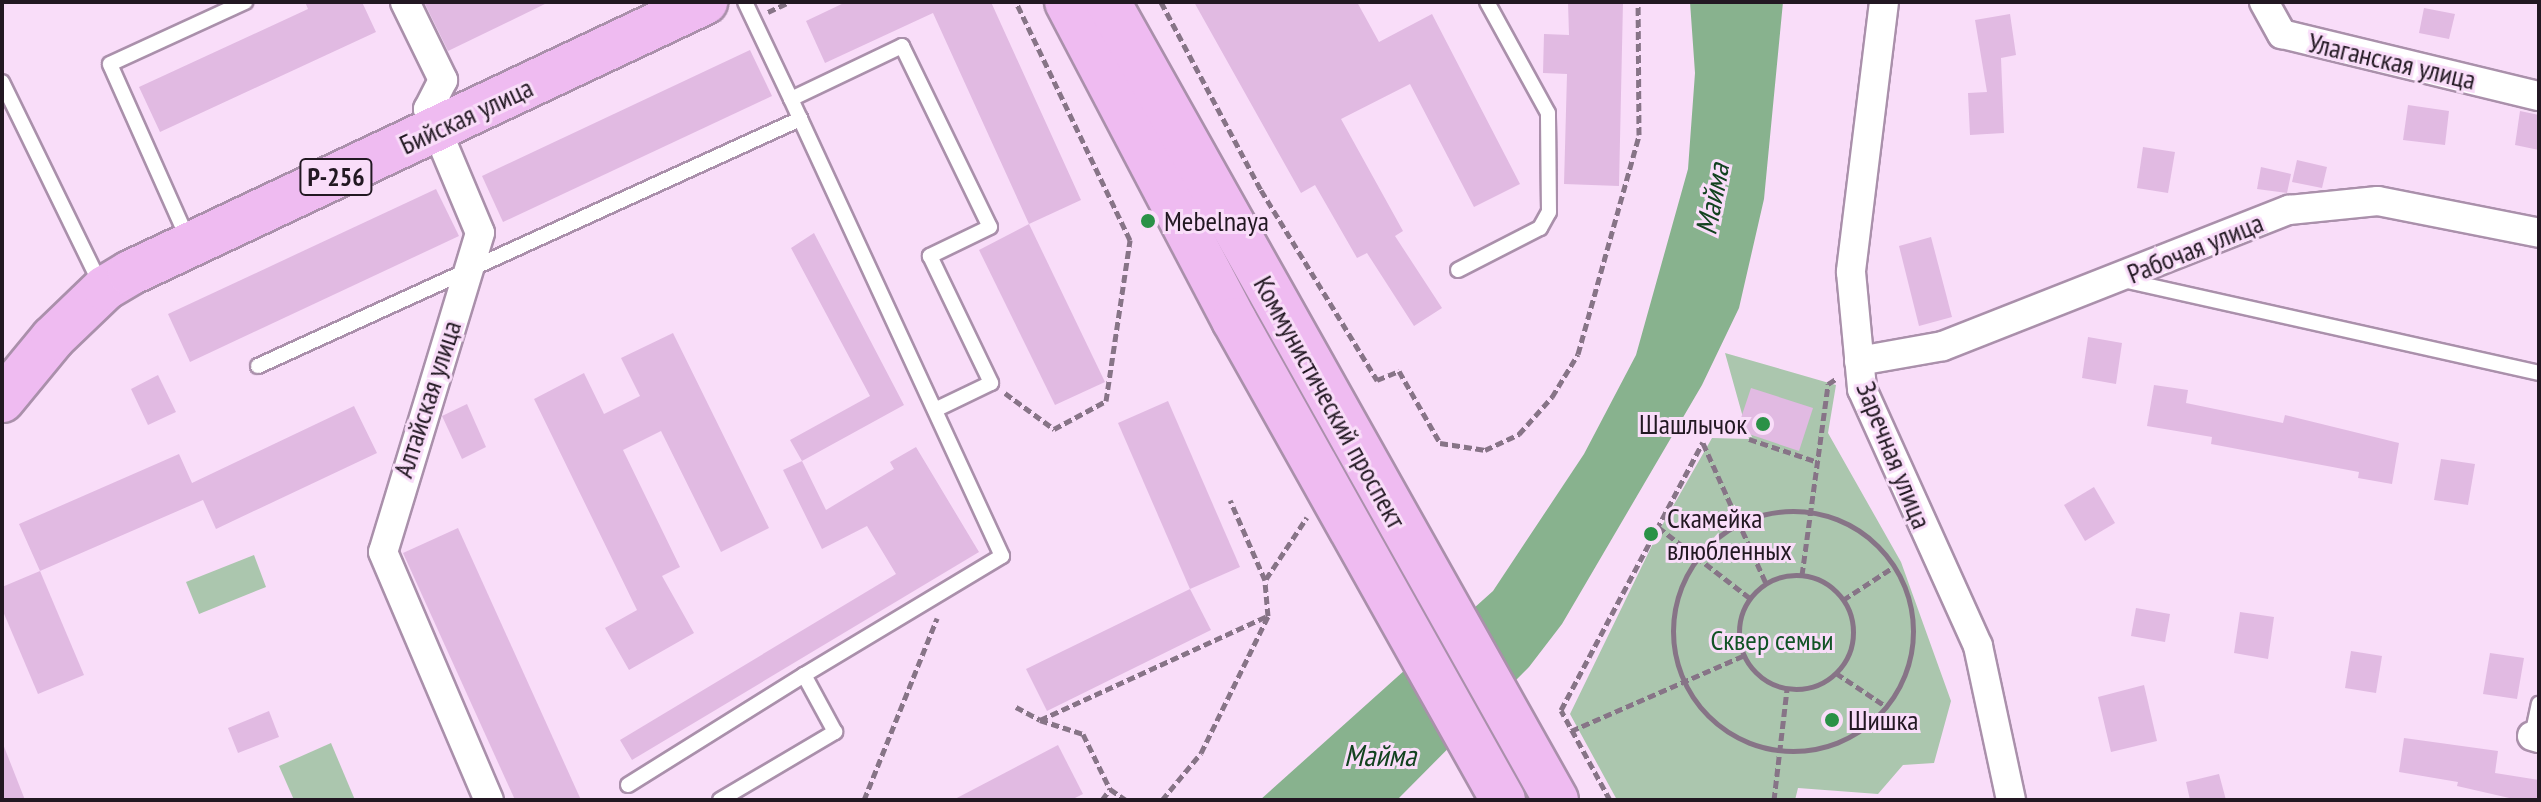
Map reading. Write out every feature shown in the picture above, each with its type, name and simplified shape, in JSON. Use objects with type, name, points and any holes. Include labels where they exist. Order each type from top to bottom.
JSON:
[{"type":"main road","name":"Бийская улица","points":[[2,400],[53,338],[105,288],[656,2]]},
{"type":"main road","name":"Бийская улица","points":[[2,370],[63,296],[94,271],[182,226],[705,2]]},
{"type":"main road","name":"Коммунистический проспект","points":[[1067,2],[1330,518],[1499,792]]},
{"type":"main road","name":"Коммунистический проспект","points":[[1108,2],[1383,498],[1556,800]]},
{"type":"street","points":[[405,2],[443,80],[432,119]]},
{"type":"street","name":"Заречная улица","points":[[1884,2],[1851,272],[1862,389],[1897,475],[1978,646],[2011,800]]},
{"type":"street","name":"Улаганская улица","points":[[2264,2],[2282,34],[2539,96]]},
{"type":"street","name":"Алтайская улица","points":[[432,119],[480,233],[383,552],[489,800]]},
{"type":"street","name":"Рабочая улица","points":[[1859,361],[1943,346],[2289,210],[2378,201],[2539,233]]},
{"type":"lane","points":[[182,226],[110,64],[245,2]]},
{"type":"lane","points":[[628,785],[1002,556],[745,2]]},
{"type":"lane","points":[[1458,270],[1540,228],[1549,212],[1548,113],[1487,2]]},
{"type":"lane","points":[[791,99],[902,46],[990,227],[930,256],[991,383],[935,410]]},
{"type":"lane","points":[[2,82],[94,271]]},
{"type":"lane","points":[[258,366],[800,119]]},
{"type":"lane","points":[[2119,279],[2539,373]]},
{"type":"lane","points":[[720,800],[835,732],[804,675]]},
{"type":"lane","points":[[2536,737],[2539,704]]},
{"type":"path","points":[[991,383],[1054,429],[1106,401],[1130,240],[1016,2]]},
{"type":"path","points":[[1161,2],[1261,190],[1377,380],[1399,371],[1425,422],[1440,443],[1459,450],[1502,445],[1552,397],[1578,354],[1639,135],[1638,2]]},
{"type":"path","points":[[1802,575],[1828,384],[1859,361]]},
{"type":"path","points":[[1749,439],[1818,462]]},
{"type":"path","points":[[1610,800],[1561,710],[1703,442],[1766,583]]},
{"type":"path","points":[[1162,800],[1201,753],[1268,616],[1265,580],[1230,500]]},
{"type":"path","points":[[1775,511],[1811,511],[1844,521],[1873,540],[1895,566],[1910,600],[1914,638],[1906,675],[1887,707],[1845,739],[1820,749],[1780,751],[1741,740],[1707,716],[1683,681],[1674,650],[1673,617],[1681,585],[1697,557],[1741,522],[1775,511]]},
{"type":"path","points":[[1265,580],[1330,518]]},
{"type":"path","points":[[1658,527],[1750,598]]},
{"type":"path","points":[[1843,600],[1895,566]]},
{"type":"path","points":[[1802,575],[1818,579],[1843,600],[1853,638],[1836,673],[1822,684],[1787,689],[1769,683],[1743,656],[1739,626],[1750,598],[1766,583],[1802,575]]},
{"type":"path","points":[[864,800],[950,587]]},
{"type":"path","points":[[1040,720],[1268,616]]},
{"type":"path","points":[[1571,731],[1743,656]]},
{"type":"path","points":[[1836,673],[1887,707]]},
{"type":"path","points":[[1774,800],[1787,689]]},
{"type":"path","points":[[1016,707],[1040,720],[1083,734],[1110,789],[1126,800]]},
{"type":"path","points":[[1102,800],[1110,789]]},
{"type":"green space","name":"Сквер семьи","points":[[1725,353],[1836,385],[1828,433],[1901,562],[1951,701],[1934,763],[1903,765],[1878,794],[1798,788],[1795,800],[1617,800],[1570,714],[1660,529],[1712,438],[1749,439]]},
{"type":"green space","points":[[254,555],[266,587],[199,614],[186,582]]},
{"type":"green space","points":[[331,743],[355,800],[294,800],[279,766]]},
{"type":"water","name":"Майма","points":[[1690,2],[1783,2],[1764,199],[1739,308],[1702,385],[1562,624],[1529,667],[1397,800],[1260,800],[1493,591],[1584,454],[1636,355],[1688,169],[1695,73]]},
{"type":"building","points":[[305,2],[362,2],[376,32],[160,132],[139,87],[308,9]]},
{"type":"building","points":[[424,2],[549,2],[448,51]]},
{"type":"building","points":[[846,2],[991,2],[1081,200],[1029,224],[933,13],[825,63],[806,21]]},
{"type":"building","points":[[1194,2],[1357,2],[1379,42],[1432,14],[1520,184],[1474,207],[1410,84],[1341,119],[1403,231],[1395,236],[1442,308],[1414,326],[1367,253],[1357,258],[1315,185],[1301,193]]},
{"type":"building","points":[[1568,2],[1623,2],[1619,186],[1564,184],[1567,74],[1543,73],[1544,34],[1569,35]]},
{"type":"building","points":[[2424,8],[2455,14],[2449,39],[2419,33]]},
{"type":"building","points":[[2010,14],[2016,55],[2001,58],[2004,133],[1970,135],[1968,93],[1987,92],[1975,20]]},
{"type":"building","points":[[750,50],[772,96],[503,222],[482,176]]},
{"type":"building","points":[[2408,105],[2449,111],[2445,145],[2403,140]]},
{"type":"building","points":[[2520,111],[2539,115],[2539,150],[2515,145]]},
{"type":"building","points":[[2143,147],[2175,152],[2168,193],[2137,188]]},
{"type":"building","points":[[2297,160],[2327,167],[2322,188],[2292,182]]},
{"type":"building","points":[[2261,167],[2291,174],[2287,193],[2257,189]]},
{"type":"building","points":[[436,189],[459,236],[190,362],[168,314]]},
{"type":"building","points":[[1029,224],[1105,382],[1055,405],[979,250]]},
{"type":"building","points":[[814,233],[904,405],[802,461],[790,440],[870,396],[791,248]]},
{"type":"building","points":[[1931,237],[1952,317],[1919,326],[1899,246]]},
{"type":"building","points":[[673,333],[769,528],[721,552],[661,431],[623,450],[680,567],[662,576],[694,633],[629,670],[605,628],[637,610],[534,399],[584,373],[604,414],[640,396],[621,358]]},
{"type":"building","points":[[2088,337],[2122,343],[2116,384],[2082,378]]},
{"type":"building","points":[[158,375],[176,412],[148,425],[131,389]]},
{"type":"building","points":[[2154,385],[2188,390],[2186,403],[2283,423],[2285,415],[2399,443],[2392,484],[2358,478],[2359,472],[2211,444],[2212,437],[2147,426]]},
{"type":"building","points":[[1751,388],[1813,408],[1799,451],[1737,430]]},
{"type":"building","points":[[1168,401],[1240,567],[1190,589],[1118,423]]},
{"type":"building","points":[[467,404],[486,447],[462,459],[442,416]]},
{"type":"building","points":[[354,406],[377,453],[216,529],[203,500],[40,571],[19,524],[179,454],[192,483]]},
{"type":"building","points":[[916,447],[979,552],[632,760],[620,740],[896,574],[867,526],[822,549],[783,470],[802,461],[826,510],[894,469],[890,462]]},
{"type":"building","points":[[2441,459],[2475,464],[2468,505],[2434,500]]},
{"type":"building","points":[[2094,487],[2115,523],[2085,541],[2064,505]]},
{"type":"building","points":[[458,528],[581,800],[515,800],[403,553]]},
{"type":"building","points":[[40,571],[84,675],[38,694],[2,609],[2,587]]},
{"type":"building","points":[[1190,589],[1211,630],[1047,711],[1026,669]]},
{"type":"building","points":[[2136,608],[2170,614],[2165,642],[2131,636]]},
{"type":"building","points":[[2240,612],[2274,617],[2268,659],[2234,653]]},
{"type":"building","points":[[2351,651],[2382,656],[2376,693],[2345,688]]},
{"type":"building","points":[[2490,653],[2524,658],[2517,699],[2483,694]]},
{"type":"building","points":[[2144,685],[2157,741],[2111,752],[2098,697]]},
{"type":"building","points":[[269,711],[279,737],[238,753],[228,728]]},
{"type":"building","points":[[2404,738],[2498,751],[2495,773],[2539,780],[2539,800],[2518,800],[2457,786],[2458,782],[2399,772]]},
{"type":"building","points":[[3,744],[25,800],[2,800]]},
{"type":"building","points":[[1058,745],[1083,794],[1071,800],[953,800]]},
{"type":"building","points":[[2219,774],[2226,800],[2190,800],[2186,782]]},
{"type":"place","name":"Mebelnaya","points":[[1148,221]]},
{"type":"place","name":"Шашлычок","points":[[1763,424]]},
{"type":"place","name":"Скамейка влюбленных","points":[[1651,534]]},
{"type":"place","name":"Шишка","points":[[1832,720]]}]
